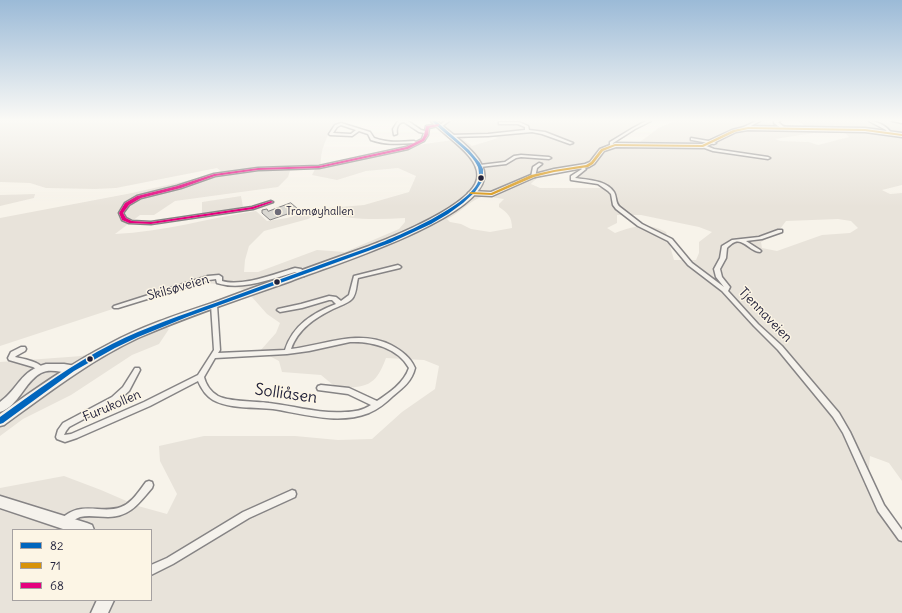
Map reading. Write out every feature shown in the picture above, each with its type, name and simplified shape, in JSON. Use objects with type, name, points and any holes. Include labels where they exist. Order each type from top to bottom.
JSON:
[{"type":"main road","points":[[464,150],[480,166],[482,177],[473,192],[495,193],[533,176],[590,165],[603,150]]},
{"type":"main road","name":"Skilsøveien","points":[[0,421],[58,372],[72,369],[136,335],[214,305],[369,250],[412,232],[448,212],[473,192]]},
{"type":"main road","points":[[0,408],[16,395],[31,373],[48,366],[58,372]]},
{"type":"main road","points":[[0,502],[84,529]]},
{"type":"main road","points":[[99,613],[105,601]]},
{"type":"street","points":[[271,202],[253,208],[151,223],[130,222],[124,219],[121,213],[127,204],[139,197],[179,187],[214,175],[258,168],[315,167],[398,150]]},
{"type":"street","points":[[712,150],[768,158]]},
{"type":"street","points":[[480,166],[506,162],[515,157],[521,156],[549,158]]},
{"type":"street","points":[[533,176],[536,167],[540,164]]},
{"type":"street","name":"Tjennaveien","points":[[582,167],[584,169],[573,177],[573,179],[599,183],[604,186],[613,194],[615,205],[618,208],[640,225],[670,240],[690,264],[724,290],[791,360],[836,415],[846,432],[881,508],[902,537]]},
{"type":"street","points":[[724,290],[726,290],[727,287],[719,277],[717,266],[723,258],[724,247],[734,241],[760,238],[780,231]]},
{"type":"street","points":[[741,240],[758,251]]},
{"type":"street","points":[[287,352],[291,338],[301,326],[314,316],[346,301],[353,292],[356,277],[398,267]]},
{"type":"street","name":"Skilsøveien","points":[[116,307],[208,278],[219,277],[219,282],[222,284],[230,284],[262,280],[295,270],[299,270],[304,274]]},
{"type":"street","points":[[280,310],[302,306],[329,298],[334,298],[340,304]]},
{"type":"street","name":"Furukollen","points":[[137,370],[122,394],[116,399],[66,425],[62,430],[60,437],[65,439],[74,436],[177,390],[200,377],[215,356],[218,346],[214,305]]},
{"type":"street","name":"Solliåsen","points":[[200,377],[204,387],[223,401],[335,415],[359,413],[378,405],[401,386],[411,373],[412,368],[407,360],[394,350],[376,342],[353,339],[287,352],[215,356]]},
{"type":"street","points":[[23,349],[13,354],[11,358],[35,365],[40,368]]},
{"type":"street","name":"Solliåsen","points":[[322,388],[348,391],[378,405]]},
{"type":"street","points":[[64,522],[71,516],[80,512],[109,513],[122,510],[139,497],[149,485]]},
{"type":"street","points":[[152,570],[170,561],[246,515],[292,494]]},
{"type":"shaded area","points":[[0,150],[323,150],[321,155],[321,167],[397,150],[902,150],[902,185],[882,190],[890,194],[902,193],[902,481],[889,463],[870,456],[868,476],[902,538],[902,613],[0,613],[0,488],[64,476],[138,506],[167,514],[177,494],[160,461],[159,446],[204,436],[295,436],[338,440],[372,439],[402,412],[435,389],[439,366],[424,360],[386,358],[378,375],[368,384],[338,389],[321,375],[282,372],[279,361],[260,351],[276,333],[280,323],[267,314],[251,296],[252,293],[230,285],[205,283],[134,302],[0,346],[0,218],[132,193],[212,175],[221,171],[217,168],[116,188],[46,188],[30,183],[0,182]],"holes":[[[398,168],[416,176],[409,192],[364,205],[317,209],[287,218],[267,221],[256,211],[151,231],[115,234],[140,215],[154,215],[175,201],[278,187],[288,177],[290,171],[315,169],[312,175],[337,180],[366,171]],[[581,168],[572,177],[573,180],[598,185],[602,188],[540,188],[531,184],[536,179],[548,173]],[[484,196],[504,199],[499,204],[499,207],[509,216],[512,228],[490,232],[471,229],[461,224],[450,222],[447,219]],[[320,212],[341,217],[362,219],[405,218],[405,222],[399,229],[345,252],[317,250],[258,272],[244,272],[245,260],[249,246],[264,231],[308,219]],[[617,215],[641,215],[699,227],[712,232],[699,242],[699,253],[696,260],[674,260],[666,232],[647,226],[628,228],[615,233],[607,228],[617,223]],[[838,219],[851,221],[858,228],[850,233],[822,235],[777,251],[762,248],[761,242],[777,233],[786,221]]]},
{"type":"shaded area","points":[[35,194],[34,198],[0,206],[0,195]]},
{"type":"shaded area","points":[[241,196],[243,207],[202,214],[202,202]]},
{"type":"shaded area","points":[[163,325],[169,329],[159,344],[132,355],[71,395],[23,419],[0,436],[0,362],[82,356]]},
{"type":"building","name":"Tromøyhallen","points":[[291,203],[299,210],[270,220],[262,213],[262,210],[267,209],[268,211]]},
{"type":"transit line","name":"68","points":[[271,202],[253,208],[151,223],[131,222],[124,219],[121,213],[127,204],[139,197],[179,187],[214,175],[258,169],[319,167],[400,150]]},
{"type":"transit line","name":"82","points":[[0,421],[72,369],[136,335],[388,242],[429,223],[462,202],[474,191],[481,180],[481,169],[474,158],[465,150]]},
{"type":"transit line","name":"71","points":[[471,193],[492,194],[533,176],[587,166],[592,163],[603,150]]},
{"type":"place","name":"Tromøyhallen","points":[[278,212]]}]
